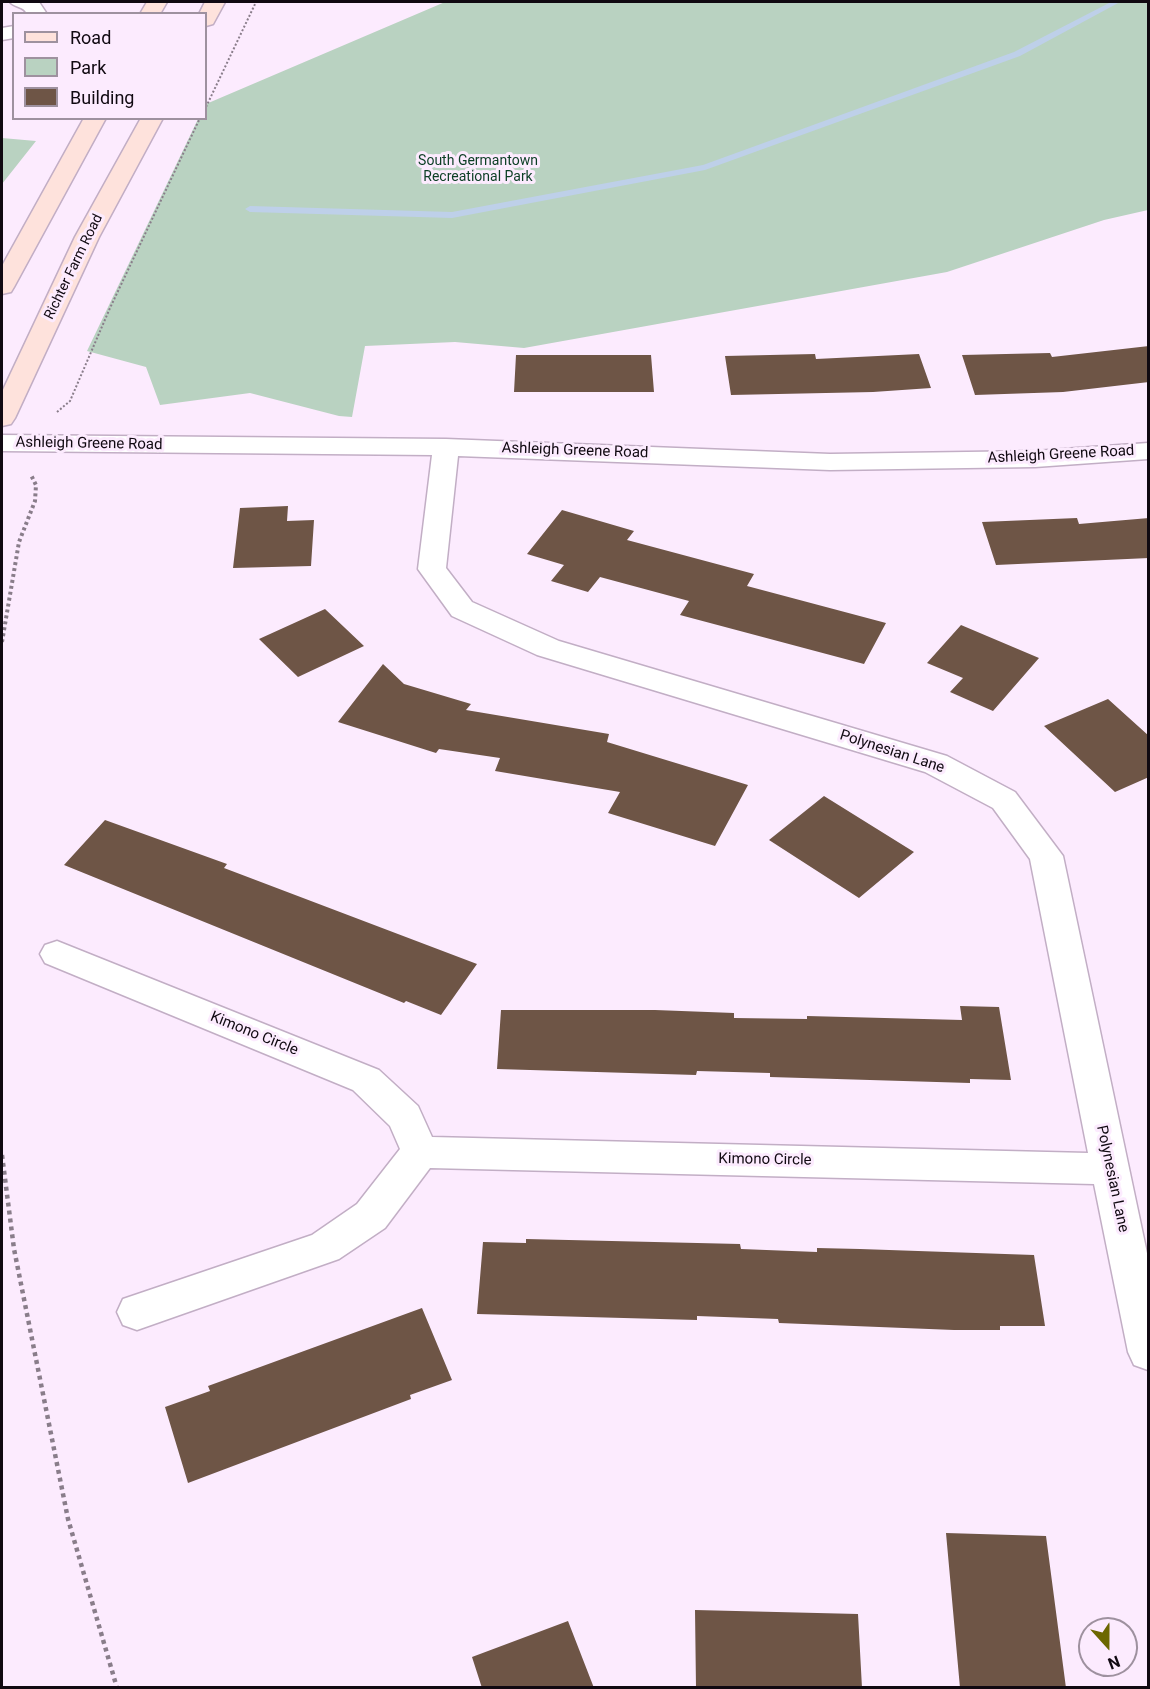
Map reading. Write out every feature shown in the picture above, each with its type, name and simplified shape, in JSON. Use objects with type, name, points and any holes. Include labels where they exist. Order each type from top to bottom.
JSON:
[{"type":"main road","points":[[207,18],[215,2]]},
{"type":"main road","points":[[2,287],[94,120]]},
{"type":"main road","name":"Richter Farm Road","points":[[2,418],[87,237],[151,120]]},
{"type":"street","points":[[20,2],[29,3],[37,12]]},
{"type":"street","name":"Ashleigh Greene Road","points":[[15,443],[446,447],[831,462],[1035,459],[1149,451]]},
{"type":"street","name":"Polynesian Lane","points":[[446,447],[432,569],[462,609],[548,648],[936,764],[1004,800],[1046,856],[1149,1352]]},
{"type":"street","name":"Kimono Circle","points":[[57,954],[366,1080],[405,1117],[420,1152],[1110,1168]]},
{"type":"street","points":[[137,1312],[325,1247],[371,1216],[420,1152]]},
{"type":"path","points":[[207,105],[256,2]]},
{"type":"path","points":[[2,642],[19,542],[35,501],[36,485],[22,465],[15,443],[39,422],[63,409],[69,401],[110,308],[199,120]]},
{"type":"path","points":[[2,1155],[14,1249],[68,1519],[117,1688]]},
{"type":"green space","name":"South Germantown Recreational Park","points":[[445,2],[1148,2],[1148,210],[1104,220],[947,272],[524,348],[455,342],[365,346],[352,417],[339,416],[250,393],[160,405],[146,367],[87,351],[198,120],[207,120],[207,104]]},
{"type":"green space","points":[[2,138],[36,141],[2,184]]},
{"type":"building","points":[[1149,346],[1149,382],[1063,392],[975,395],[962,355],[1050,353],[1052,357]]},
{"type":"building","points":[[815,354],[816,359],[919,354],[931,388],[873,392],[731,395],[725,356]]},
{"type":"building","points":[[516,355],[651,355],[654,392],[514,392]]},
{"type":"building","points":[[288,506],[287,521],[314,520],[311,566],[233,568],[240,508]]},
{"type":"building","points":[[562,510],[634,531],[627,540],[754,574],[747,586],[886,623],[864,664],[680,615],[689,601],[600,577],[588,592],[551,581],[564,565],[527,554]]},
{"type":"building","points":[[1077,518],[1079,524],[1149,518],[1149,558],[996,565],[982,522]]},
{"type":"building","points":[[325,609],[364,646],[298,677],[259,639]]},
{"type":"building","points":[[961,625],[1039,658],[993,711],[950,692],[963,678],[927,663]]},
{"type":"building","points":[[383,664],[404,684],[471,704],[466,710],[609,734],[607,742],[748,785],[715,846],[608,813],[620,792],[495,771],[500,758],[439,749],[436,753],[338,722]]},
{"type":"building","points":[[1108,699],[1149,736],[1149,777],[1115,792],[1044,726]]},
{"type":"building","points":[[824,796],[914,852],[859,898],[769,840]]},
{"type":"building","points":[[105,820],[227,864],[224,868],[477,964],[441,1015],[406,1001],[404,1003],[64,865]]},
{"type":"building","points":[[960,1006],[999,1007],[1011,1080],[970,1079],[970,1083],[770,1077],[770,1073],[697,1071],[696,1075],[497,1069],[501,1010],[655,1010],[734,1013],[734,1018],[807,1019],[807,1016],[962,1020]]},
{"type":"building","points":[[526,1239],[740,1244],[741,1249],[817,1252],[817,1248],[1034,1255],[1045,1326],[1000,1326],[1000,1330],[954,1330],[779,1323],[778,1319],[697,1316],[697,1320],[477,1314],[483,1242],[526,1243]]},
{"type":"building","points":[[422,1308],[452,1380],[410,1395],[411,1399],[188,1483],[165,1407],[210,1391],[208,1386]]},
{"type":"building","points":[[946,1533],[1046,1536],[1066,1688],[960,1688]]},
{"type":"building","points":[[695,1610],[858,1614],[862,1688],[696,1688]]},
{"type":"building","points":[[568,1621],[594,1688],[482,1688],[472,1657]]},
{"type":"waterway","points":[[250,209],[452,215],[705,167],[1017,54],[1116,2]]}]
